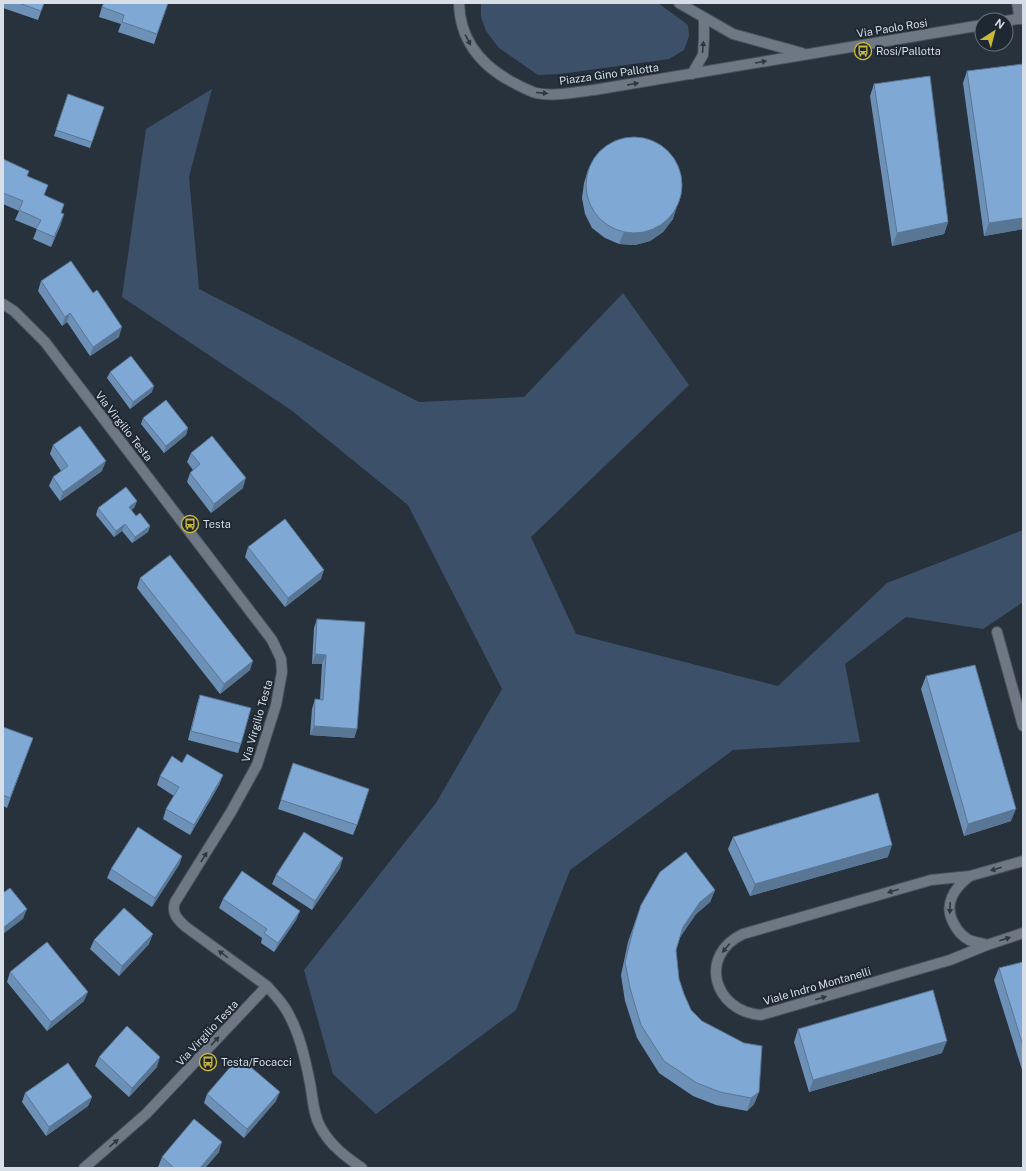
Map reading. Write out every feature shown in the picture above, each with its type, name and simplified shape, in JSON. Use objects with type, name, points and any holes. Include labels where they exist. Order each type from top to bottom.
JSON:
[{"type":"street","name":"Piazza Gino Pallotta","points":[[459,3],[464,33],[477,55],[487,66],[506,79],[534,92],[554,94],[594,90],[806,54]]},
{"type":"street","points":[[679,3],[733,34],[806,54]]},
{"type":"street","points":[[1017,3],[1022,19]]},
{"type":"street","points":[[692,74],[703,55],[704,18]]},
{"type":"street","name":"Via Paolo Rosi","points":[[806,54],[974,26]]},
{"type":"street","name":"Via Virgilio Testa","points":[[3,304],[14,311],[45,342],[272,640],[278,651],[282,664],[281,682],[274,711],[257,765],[231,812],[178,898],[173,910],[176,917],[186,927],[267,986],[146,1114],[84,1168]]},
{"type":"street","points":[[997,632],[1023,726]]},
{"type":"street","name":"Viale Indro Montanelli","points":[[1023,861],[970,876],[931,880],[743,934],[727,946],[718,960],[716,968],[718,985],[724,996],[733,1005],[748,1013],[761,1015],[950,960],[987,945],[1023,933]]},
{"type":"street","name":"Viale Indro Montanelli","points":[[970,876],[961,883],[953,894],[949,906],[950,917],[957,930],[962,935],[970,940],[987,945]]},
{"type":"street","points":[[267,986],[286,1009],[297,1035],[304,1056],[316,1116],[320,1127],[332,1144],[341,1153],[362,1168]]},
{"type":"shaded area","points":[[481,3],[658,3],[688,25],[689,36],[684,50],[669,59],[560,74],[538,75],[499,48],[486,31],[481,17]]},
{"type":"shaded area","points":[[212,89],[189,177],[199,289],[419,402],[524,397],[623,293],[689,385],[531,537],[576,634],[778,686],[887,583],[1023,530],[1023,602],[983,629],[906,617],[845,664],[860,742],[733,750],[570,870],[516,1010],[376,1114],[333,1074],[304,970],[436,803],[502,689],[408,505],[291,410],[122,297],[146,129]]},
{"type":"building","points":[[19,3],[44,3],[41,11]]},
{"type":"building","points":[[104,3],[168,3],[157,34],[122,22],[124,15],[102,7]]},
{"type":"building","points":[[1023,64],[1023,218],[989,223],[967,71]]},
{"type":"building","points":[[930,76],[948,222],[897,233],[874,84]]},
{"type":"building","points":[[68,94],[104,107],[92,142],[56,130]]},
{"type":"building","points":[[634,137],[652,141],[661,145],[668,151],[674,158],[678,167],[682,185],[678,203],[674,212],[668,219],[661,225],[652,229],[634,233],[616,229],[607,225],[600,219],[594,212],[590,203],[586,185],[590,167],[594,158],[600,151],[607,145],[616,141]]},
{"type":"building","points":[[3,159],[29,171],[27,176],[48,185],[44,195],[64,204],[61,213],[64,214],[54,237],[36,229],[41,220],[19,210],[23,201],[3,193]]},
{"type":"building","points":[[71,261],[93,293],[97,290],[122,327],[93,347],[70,313],[65,317],[41,281]]},
{"type":"building","points":[[131,356],[154,386],[133,402],[110,372]]},
{"type":"building","points":[[166,400],[188,428],[166,446],[143,418]]},
{"type":"building","points":[[80,426],[106,461],[63,492],[53,477],[68,466],[53,445]]},
{"type":"building","points":[[212,436],[246,478],[214,504],[190,473],[200,464],[191,453]]},
{"type":"building","points":[[126,487],[137,501],[129,507],[136,516],[140,513],[150,526],[135,537],[125,524],[116,531],[98,508]]},
{"type":"building","points":[[285,519],[324,570],[288,598],[248,547]]},
{"type":"building","points":[[170,555],[253,661],[224,684],[140,578]]},
{"type":"building","points":[[317,619],[365,622],[357,729],[314,726],[315,699],[323,700],[326,655],[315,654]]},
{"type":"building","points":[[975,665],[1016,809],[968,824],[926,676]]},
{"type":"building","points":[[200,695],[251,708],[241,744],[191,731]]},
{"type":"building","points":[[3,727],[33,738],[10,798],[3,795]]},
{"type":"building","points":[[187,754],[223,775],[194,825],[166,809],[179,787],[160,776],[172,756],[182,763]]},
{"type":"building","points":[[293,763],[369,789],[357,825],[281,800]]},
{"type":"building","points":[[878,793],[892,845],[755,884],[733,837]]},
{"type":"building","points":[[138,827],[182,856],[155,898],[111,869]]},
{"type":"building","points":[[304,832],[343,858],[315,901],[276,875]]},
{"type":"building","points":[[686,852],[715,890],[700,902],[683,927],[676,950],[679,979],[691,1010],[702,1021],[744,1043],[762,1046],[759,1092],[751,1098],[720,1092],[697,1083],[664,1061],[641,1025],[630,988],[625,962],[641,905],[660,872]]},
{"type":"building","points":[[242,871],[300,911],[278,943],[264,933],[267,929],[223,899]]},
{"type":"building","points":[[10,888],[27,909],[3,928],[3,893]]},
{"type":"building","points":[[124,908],[153,934],[122,966],[94,940]]},
{"type":"building","points":[[47,942],[88,992],[51,1022],[10,972]]},
{"type":"building","points":[[1023,962],[1023,1046],[999,968]]},
{"type":"building","points":[[933,990],[947,1041],[813,1080],[798,1029]]},
{"type":"building","points":[[127,1026],[160,1057],[132,1088],[99,1057]]},
{"type":"building","points":[[239,1057],[280,1092],[247,1129],[207,1094]]},
{"type":"building","points":[[68,1063],[92,1097],[49,1127],[25,1093]]},
{"type":"building","points":[[194,1119],[222,1142],[200,1168],[174,1168],[162,1157]]},
{"type":"place","name":"Rosi/Pallotta","points":[[863,51]]},
{"type":"place","name":"Testa","points":[[190,524]]},
{"type":"place","name":"Testa/Focacci","points":[[208,1062]]}]
